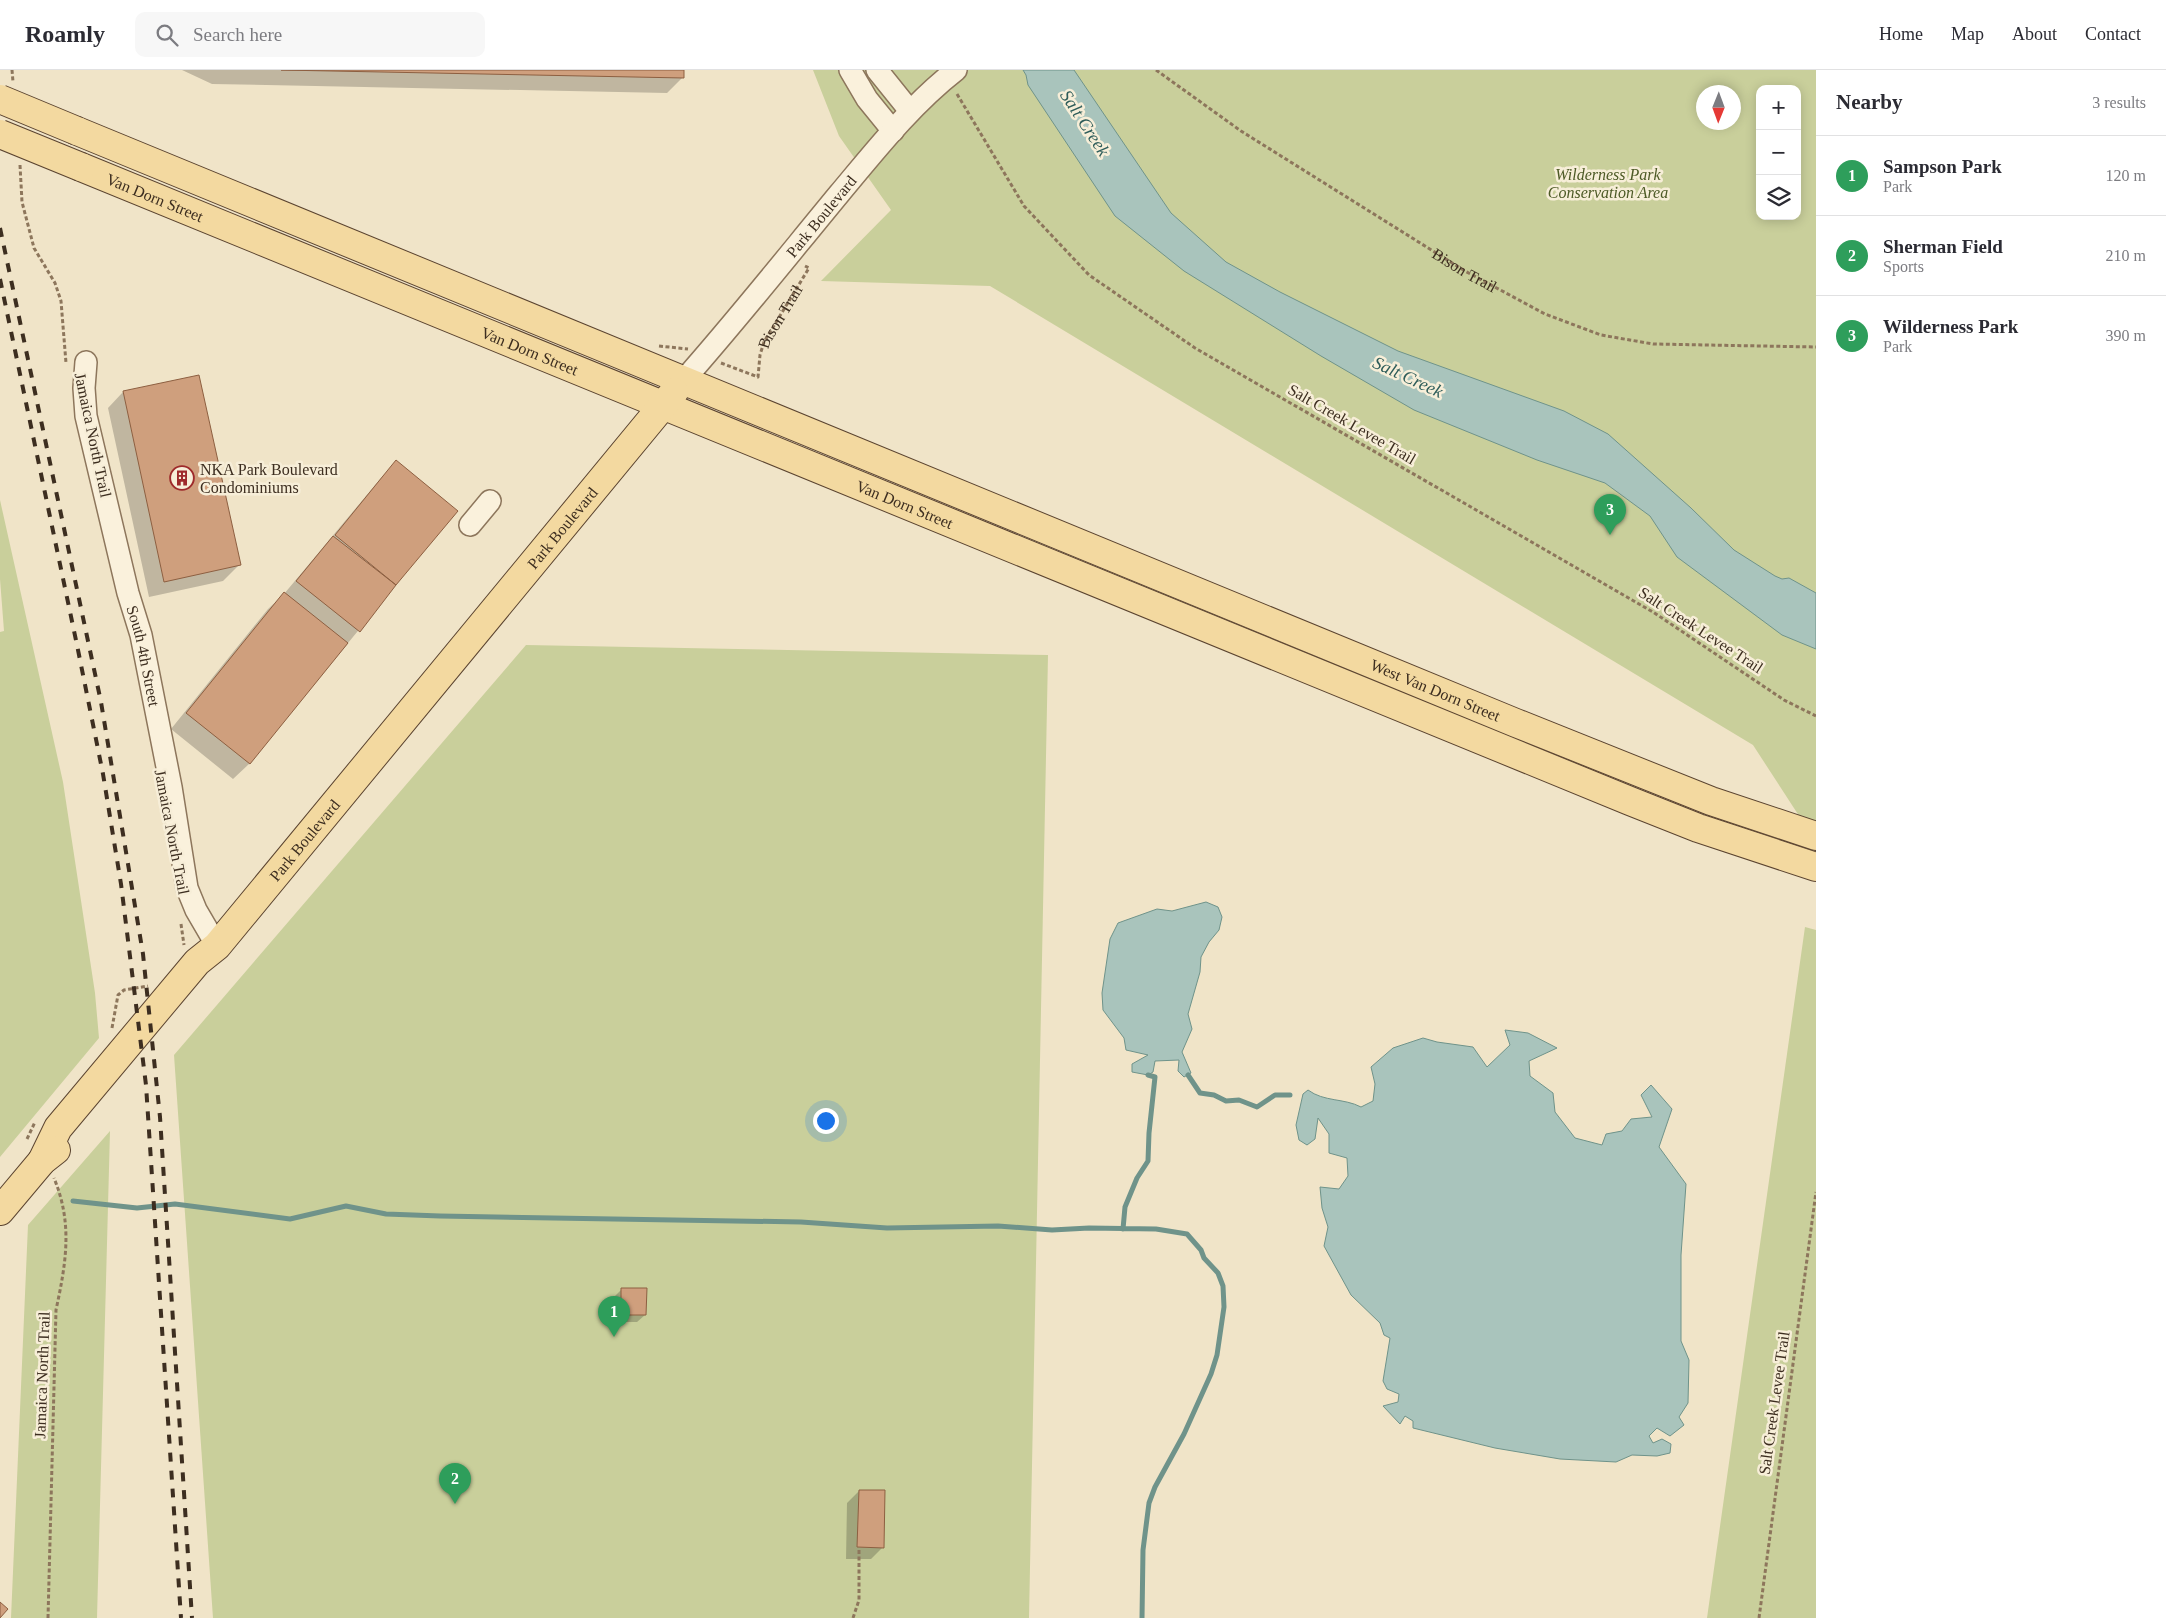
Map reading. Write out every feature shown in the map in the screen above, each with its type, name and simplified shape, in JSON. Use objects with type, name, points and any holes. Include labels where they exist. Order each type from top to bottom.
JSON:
[{"type":"main road","name":"Van Dorn Street","points":[[7,94],[77,131],[1058,534]]},
{"type":"main road","name":"Van Dorn Street","points":[[0,134],[1060,567]]},
{"type":"main road","name":"Park Boulevard","points":[[0,1211],[42,1161],[70,1138],[153,1039],[208,970],[217,946],[683,381]]},
{"type":"main road","name":"West Van Dorn Street","points":[[1058,534],[1692,793],[1816,836]]},
{"type":"main road","name":"West Van Dorn Street","points":[[1060,567],[1630,802],[1698,828],[1816,867]]},
{"type":"street","points":[[850,70],[866,99],[893,131]]},
{"type":"street","points":[[877,70],[910,111],[950,74]]},
{"type":"street","name":"Park Boulevard","points":[[683,381],[722,338],[789,254],[910,111]]},
{"type":"street","name":"South 4th Street","points":[[86,362],[84,388],[86,416],[128,593],[141,635],[171,787],[187,888],[217,946]]},
{"type":"street","points":[[470,525],[490,501]]},
{"type":"path","points":[[7,94],[12,70]]},
{"type":"path","name":"Bison Trail","points":[[1156,70],[1241,131],[1465,271],[1545,314],[1601,335],[1653,344],[1816,347]]},
{"type":"path","name":"Salt Creek Levee Trail","points":[[950,74],[965,104],[1024,206],[1089,275],[1195,348],[1653,612],[1784,700],[1816,716]]},
{"type":"path","name":"Jamaica North Trail","points":[[19,156],[22,202],[28,228],[34,248],[55,283],[61,301],[67,372]]},
{"type":"path","name":"Bison Trail","points":[[743,371],[758,377],[760,355],[764,342],[809,268],[789,254]]},
{"type":"path","points":[[180,922],[183,952]]},
{"type":"path","points":[[110,1034],[118,995],[135,987],[153,984]]},
{"type":"path","name":"Jamaica North Trail","points":[[36,1121],[27,1138],[28,1145],[53,1175],[62,1196],[66,1217],[67,1241],[66,1265],[56,1310],[48,1618]]},
{"type":"path","name":"Salt Creek Levee Trail","points":[[1760,1618],[1816,1192]]},
{"type":"path","points":[[853,1618],[858,1600],[859,1550]]},
{"type":"green space","name":"Wilderness Park Conservation Area","points":[[813,70],[1816,70],[1816,842],[1753,745],[990,286],[821,281],[891,210],[839,136]]},
{"type":"green space","points":[[0,500],[63,782],[95,993],[99,1038],[0,1157],[0,632],[4,631],[0,579]]},
{"type":"green space","points":[[526,645],[1048,655],[1029,1618],[213,1618],[174,1055]]},
{"type":"green space","points":[[1805,927],[1816,930],[1816,1618],[1707,1618]]},
{"type":"green space","points":[[110,1131],[97,1618],[11,1618],[28,1225]]},
{"type":"water","name":"Salt Creek","points":[[1023,70],[1074,70],[1171,213],[1226,262],[1280,292],[1398,351],[1564,411],[1608,434],[1691,508],[1734,550],[1775,576],[1782,579],[1789,578],[1816,593],[1816,649],[1782,635],[1677,557],[1650,516],[1605,483],[1537,460],[1414,410],[1321,356],[1184,271],[1115,216],[1028,85]]},
{"type":"water","points":[[1206,902],[1218,907],[1222,917],[1219,930],[1209,942],[1201,957],[1200,972],[1188,1014],[1192,1029],[1182,1052],[1191,1073],[1184,1077],[1178,1071],[1179,1060],[1155,1061],[1153,1072],[1148,1075],[1132,1072],[1132,1064],[1148,1055],[1126,1050],[1124,1038],[1103,1010],[1102,993],[1110,939],[1118,923],[1157,909],[1172,911]]},
{"type":"water","points":[[1505,1030],[1528,1033],[1557,1048],[1529,1061],[1530,1076],[1553,1093],[1555,1112],[1575,1138],[1602,1145],[1606,1134],[1622,1131],[1631,1119],[1652,1117],[1641,1095],[1651,1085],[1672,1109],[1659,1147],[1686,1184],[1681,1255],[1681,1341],[1689,1360],[1688,1403],[1679,1417],[1684,1425],[1670,1436],[1657,1428],[1649,1436],[1653,1443],[1662,1439],[1671,1444],[1670,1453],[1657,1456],[1632,1455],[1616,1462],[1560,1459],[1495,1448],[1413,1428],[1413,1421],[1405,1416],[1400,1424],[1383,1406],[1398,1402],[1399,1394],[1387,1389],[1383,1381],[1390,1338],[1384,1335],[1380,1323],[1351,1295],[1324,1246],[1328,1227],[1322,1208],[1320,1187],[1339,1189],[1348,1176],[1347,1158],[1329,1153],[1329,1134],[1318,1118],[1315,1139],[1307,1145],[1299,1140],[1296,1125],[1303,1094],[1308,1090],[1314,1094],[1361,1107],[1373,1101],[1375,1084],[1371,1067],[1393,1048],[1423,1038],[1473,1047],[1487,1067],[1510,1045]]},
{"type":"building","points":[[281,70],[684,70],[684,78]]},
{"type":"building","name":"NKA Park Boulevard Condominiums","points":[[199,375],[241,565],[164,582],[123,391]]},
{"type":"building","name":"NKA Park Boulevard Condominiums","points":[[396,460],[458,511],[396,585],[335,535]]},
{"type":"building","name":"NKA Park Boulevard Condominiums","points":[[333,536],[396,585],[360,632],[296,581]]},
{"type":"building","points":[[284,592],[348,643],[250,764],[186,713]]},
{"type":"building","points":[[621,1288],[647,1288],[646,1315],[621,1315]]},
{"type":"building","points":[[859,1490],[885,1490],[884,1548],[857,1547]]},
{"type":"building","points":[[0,1602],[8,1609],[0,1618]]},
{"type":"waterway","points":[[1123,1229],[1125,1207],[1137,1178],[1148,1161],[1155,1077],[1148,1075]]},
{"type":"waterway","points":[[1188,1075],[1200,1093],[1214,1095],[1226,1101],[1239,1100],[1257,1107],[1275,1095],[1290,1095]]},
{"type":"waterway","points":[[73,1201],[137,1208],[175,1204],[290,1219],[346,1206],[386,1214],[440,1216],[801,1222],[887,1228],[998,1226],[1052,1230],[1089,1228],[1156,1229],[1187,1234],[1201,1250],[1204,1258],[1218,1273],[1223,1286],[1224,1307],[1217,1355],[1211,1374],[1184,1434],[1155,1487],[1149,1503],[1143,1550],[1142,1618]]},
{"type":"railway","points":[[0,228],[101,702],[143,954],[160,1117],[192,1618]]},
{"type":"railway","points":[[0,279],[103,774],[121,884],[146,1085],[181,1618]]},
{"type":"place","name":"NKA Park Boulevard Condominiums","points":[[182,478]]},
{"type":"place","name":"Wilderness Park","points":[[1610,535]]},
{"type":"place","name":"Sampson Park","points":[[614,1337]]},
{"type":"place","name":"Sherman Field","points":[[455,1504]]}]
